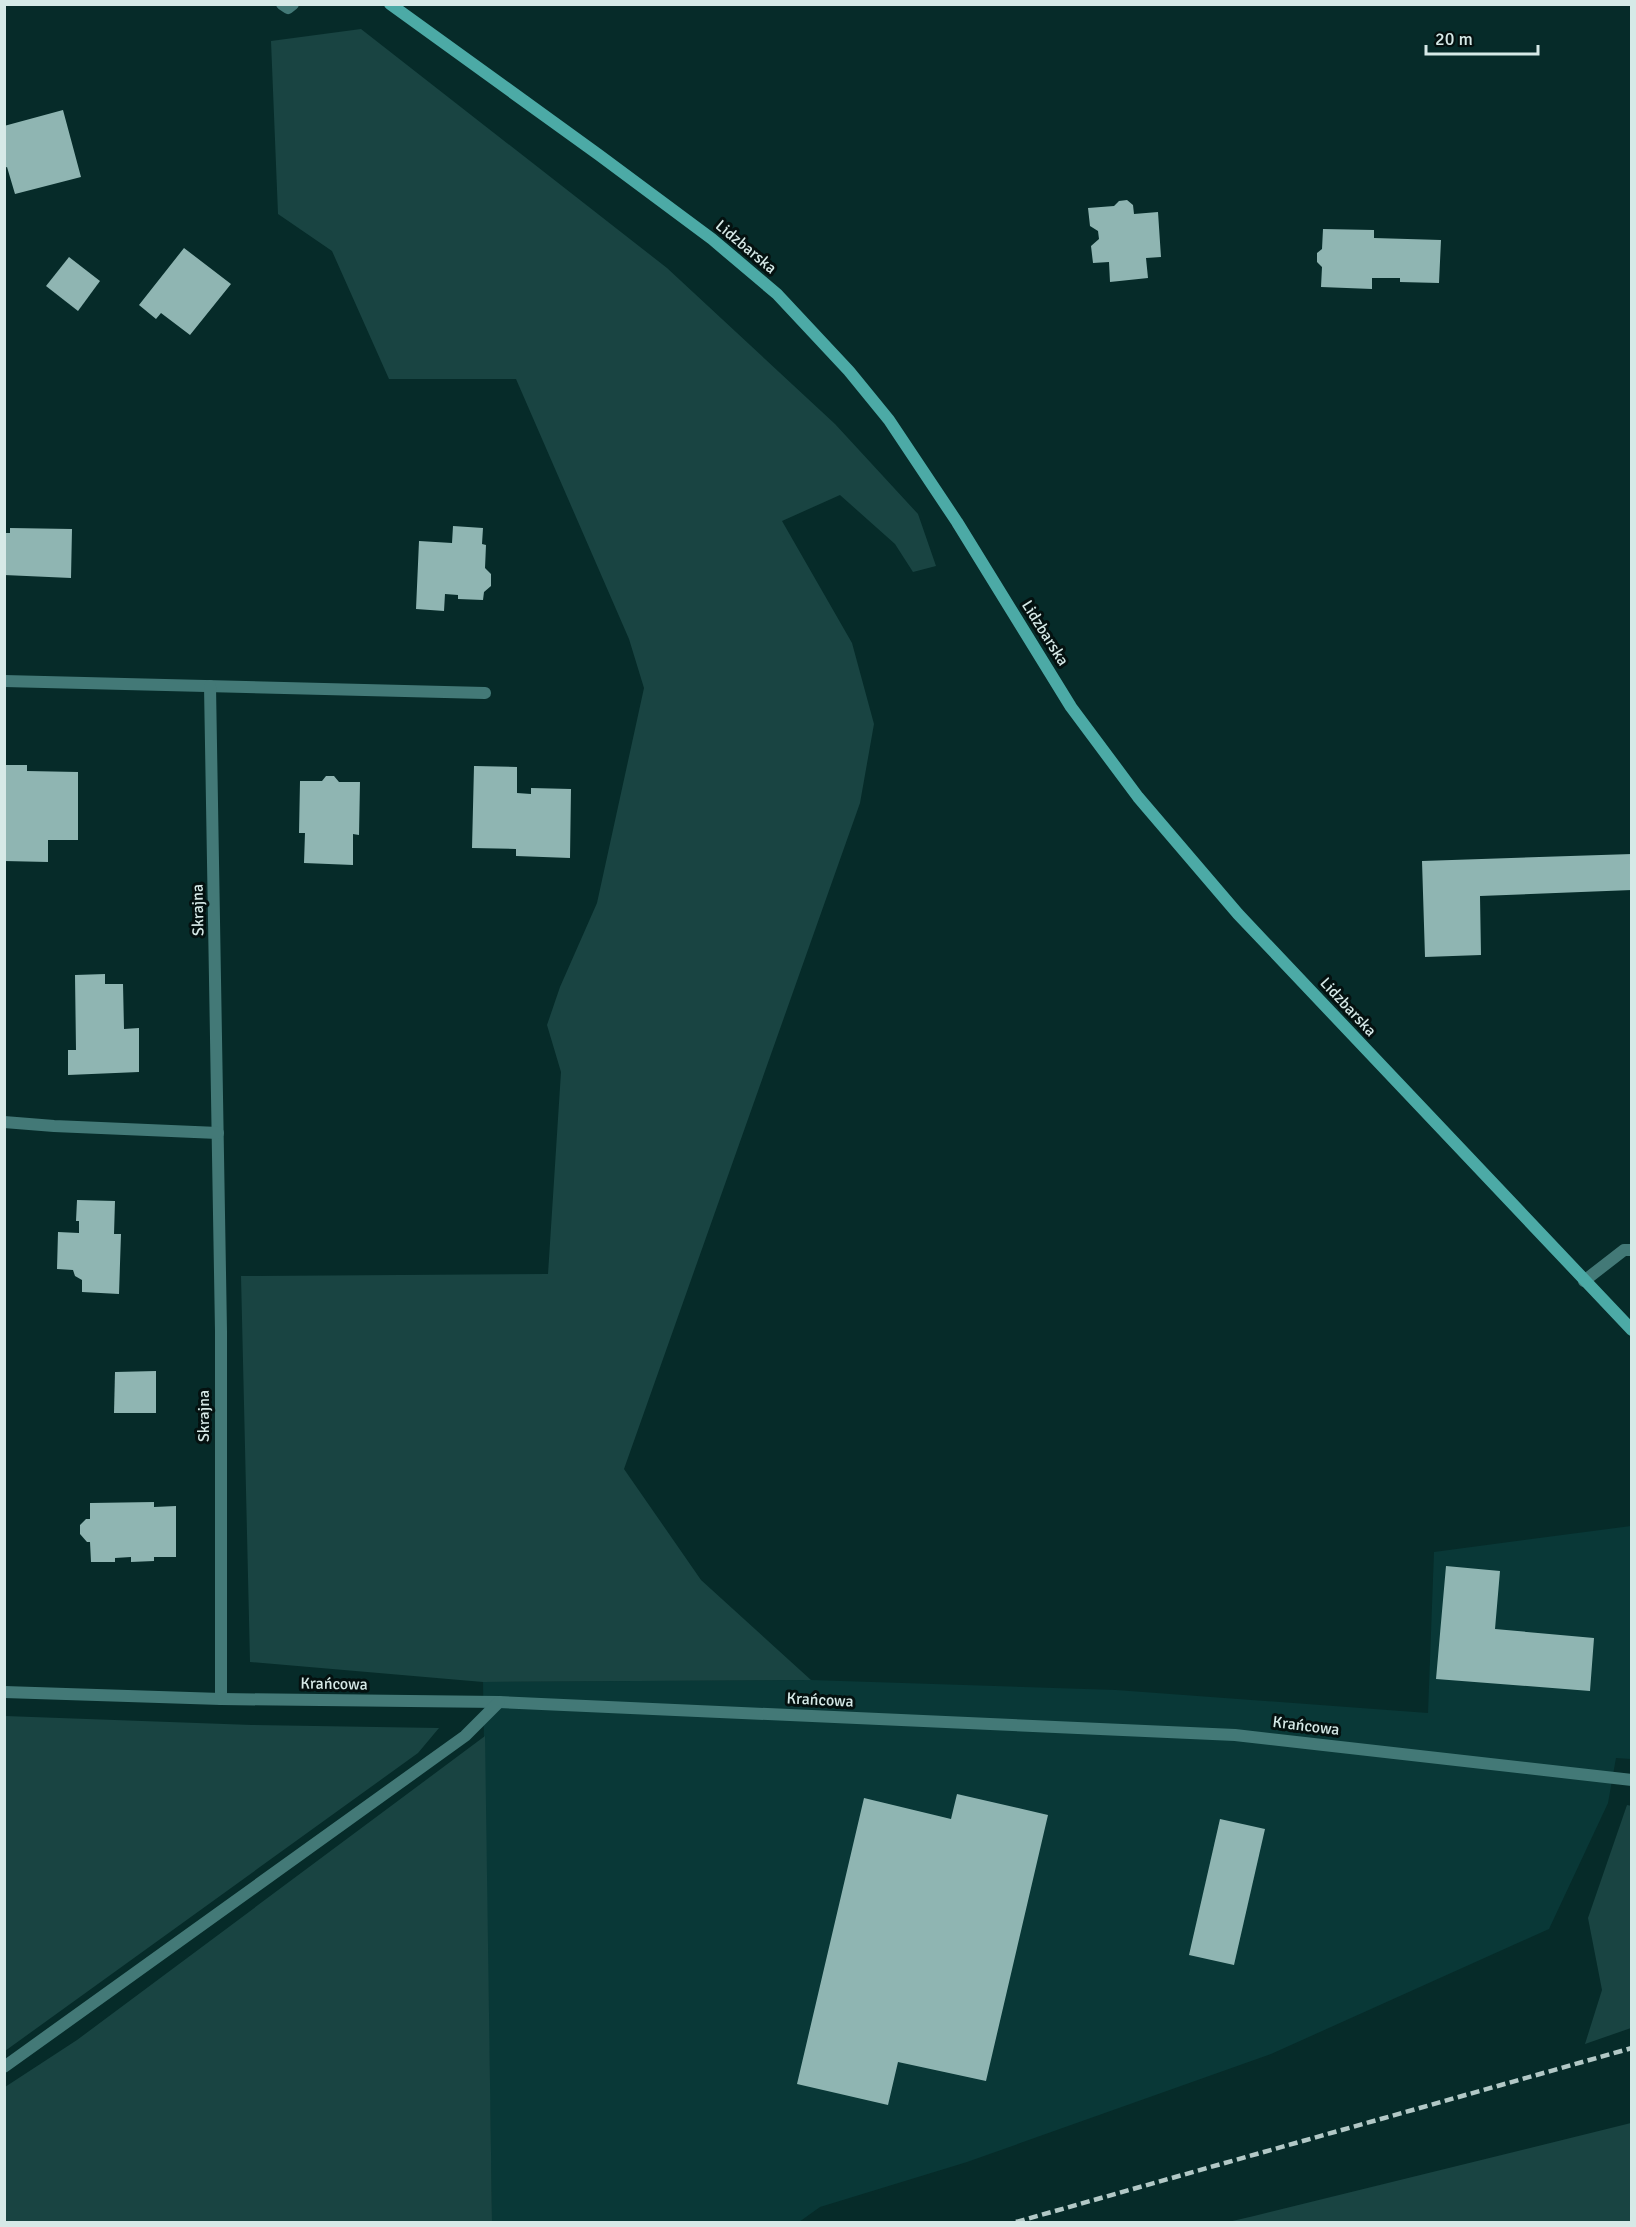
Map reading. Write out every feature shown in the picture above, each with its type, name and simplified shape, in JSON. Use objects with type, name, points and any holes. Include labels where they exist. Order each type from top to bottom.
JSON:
[{"type":"main road","name":"Lidzbarska","points":[[390,4],[599,154],[712,239],[777,294],[793,311],[849,371],[889,420],[957,522],[1071,706],[1138,797],[1238,914],[1632,1330]]},
{"type":"street","points":[[282,4],[288,8],[293,4]]},
{"type":"street","points":[[4,681],[485,693]]},
{"type":"street","name":"Skrajna","points":[[210,686],[218,1133],[221,1699]]},
{"type":"street","points":[[4,1122],[218,1133]]},
{"type":"street","points":[[1584,1281],[1624,1251],[1632,1250]]},
{"type":"street","name":"Krańcowa","points":[[4,1692],[221,1699],[499,1702],[1235,1735],[1632,1780]]},
{"type":"street","points":[[4,2067],[465,1736],[499,1702]]},
{"type":"shaded area","points":[[361,29],[667,268],[835,424],[918,514],[936,566],[913,572],[895,544],[840,495],[782,521],[852,643],[874,724],[860,803],[624,1469],[701,1580],[811,1680],[483,1682],[250,1662],[241,1276],[548,1274],[561,1072],[547,1025],[560,987],[597,903],[644,688],[629,639],[516,379],[389,379],[332,251],[278,214],[271,41]]},
{"type":"shaded area","points":[[1631,1526],[1631,1759],[1616,1758],[1608,1803],[1549,1929],[1271,2054],[967,2162],[820,2207],[799,2222],[492,2222],[483,1682],[811,1680],[1116,1690],[1428,1713],[1434,1552]]},
{"type":"shaded area","points":[[5,1716],[252,1725],[439,1728],[418,1753],[5,2051]]},
{"type":"shaded area","points":[[485,1736],[492,2222],[5,2222],[5,2087],[77,2040]]},
{"type":"shaded area","points":[[1627,1805],[1632,1806],[1631,2028],[1585,2044],[1602,1990],[1588,1918]]},
{"type":"shaded area","points":[[1631,2123],[1631,2222],[1228,2222],[1254,2216]]},
{"type":"building","points":[[63,110],[81,177],[15,194],[7,167],[4,168],[4,126]]},
{"type":"building","points":[[1127,200],[1133,205],[1134,214],[1158,212],[1161,257],[1146,258],[1148,278],[1110,282],[1109,262],[1093,263],[1091,246],[1099,239],[1098,231],[1090,226],[1088,208],[1114,206],[1119,201]]},
{"type":"building","points":[[1323,229],[1374,230],[1374,238],[1441,240],[1439,283],[1400,282],[1400,278],[1372,278],[1372,289],[1321,287],[1322,267],[1317,262],[1317,253],[1322,249]]},
{"type":"building","points":[[184,248],[231,284],[190,335],[161,313],[156,319],[139,305]]},
{"type":"building","points":[[69,257],[100,281],[78,311],[46,286]]},
{"type":"building","points":[[453,526],[483,528],[482,544],[486,545],[485,568],[491,574],[491,586],[484,592],[483,600],[458,599],[458,595],[445,594],[444,611],[416,609],[419,541],[452,543]]},
{"type":"building","points":[[10,528],[72,529],[71,578],[4,575],[4,533],[10,533]]},
{"type":"building","points":[[4,765],[27,765],[27,771],[78,772],[78,840],[48,840],[48,862],[4,861]]},
{"type":"building","points":[[474,766],[517,767],[517,793],[531,794],[531,788],[571,789],[570,858],[516,856],[516,849],[472,848]]},
{"type":"building","points":[[326,776],[334,776],[339,782],[360,782],[359,835],[353,834],[353,865],[304,863],[305,833],[299,833],[300,781],[322,781]]},
{"type":"building","points":[[1632,854],[1632,890],[1480,896],[1481,955],[1425,957],[1422,861]]},
{"type":"building","points":[[105,974],[105,984],[123,984],[124,1029],[139,1028],[139,1072],[68,1075],[68,1050],[76,1050],[75,975]]},
{"type":"building","points":[[77,1200],[115,1201],[114,1234],[121,1234],[119,1294],[82,1292],[82,1280],[75,1276],[73,1270],[57,1269],[58,1232],[79,1233],[79,1221],[76,1221]]},
{"type":"building","points":[[156,1371],[156,1413],[114,1413],[115,1372]]},
{"type":"building","points":[[154,1502],[154,1507],[176,1506],[176,1557],[154,1557],[154,1561],[131,1562],[131,1557],[115,1558],[115,1562],[91,1562],[90,1542],[87,1542],[80,1534],[80,1525],[86,1519],[90,1519],[90,1503]]},
{"type":"building","points":[[1446,1566],[1500,1571],[1495,1629],[1594,1638],[1590,1691],[1436,1679]]},
{"type":"building","points":[[957,1794],[1048,1815],[986,2081],[898,2062],[888,2105],[797,2084],[864,1798],[951,1819]]},
{"type":"building","points":[[1220,1819],[1265,1829],[1234,1965],[1189,1955]]},
{"type":"railway","points":[[1016,2222],[1632,2048]]}]
